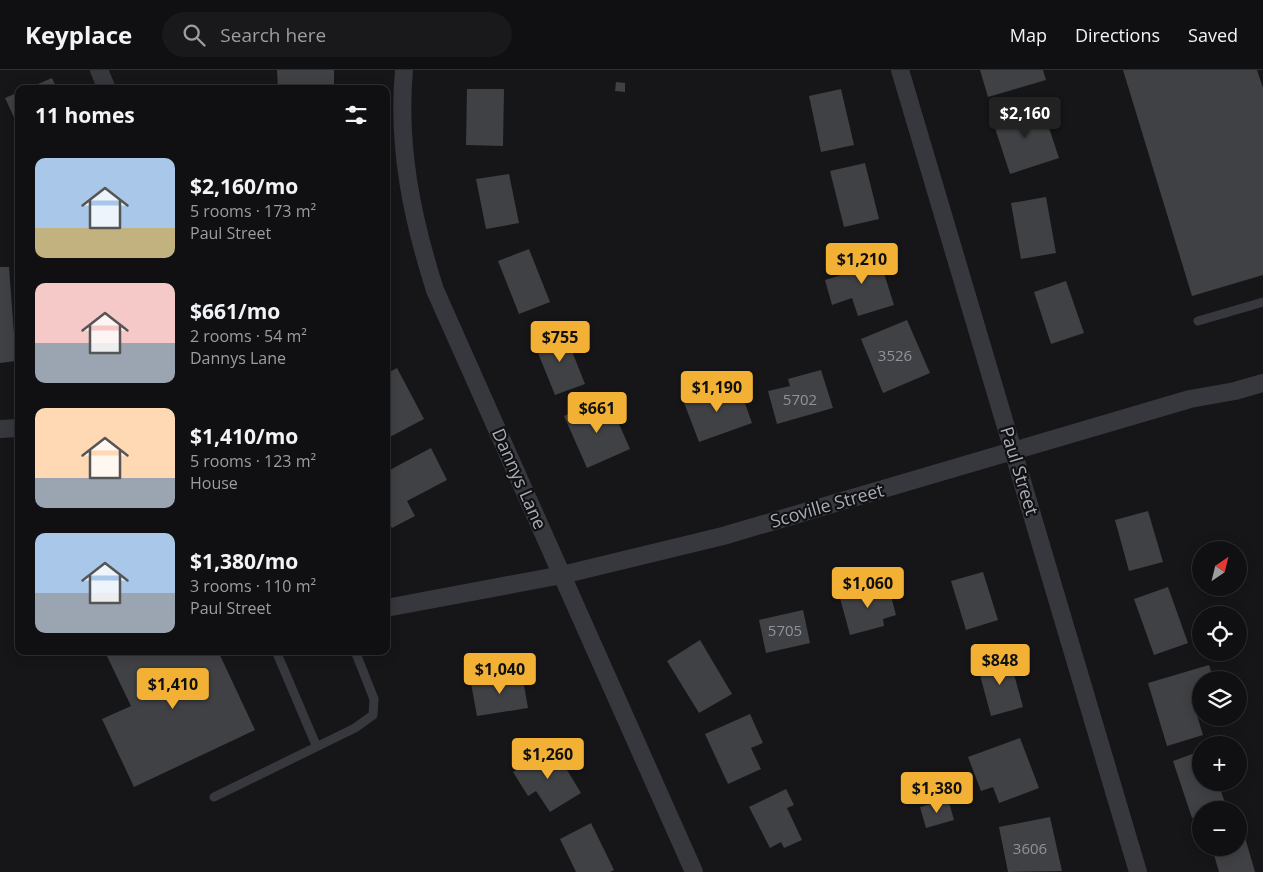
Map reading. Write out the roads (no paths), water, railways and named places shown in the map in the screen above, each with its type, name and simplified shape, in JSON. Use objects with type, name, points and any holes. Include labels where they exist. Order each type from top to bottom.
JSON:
[{"type":"street","points":[[99,70],[105,85]]},
{"type":"street","name":"Dannys Lane","points":[[404,70],[402,136],[408,190],[419,240],[435,290],[694,872]]},
{"type":"street","name":"Paul Street","points":[[900,70],[1138,872]]},
{"type":"street","name":"Scoville Street","points":[[390,607],[562,575],[723,536],[1190,399],[1235,391],[1263,383]]},
{"type":"street","points":[[0,429],[15,428]]},
{"type":"lane","points":[[1198,321],[1263,302]]},
{"type":"lane","points":[[278,655],[316,746]]},
{"type":"lane","points":[[214,797],[355,728],[373,716],[374,699],[357,655]]}]
